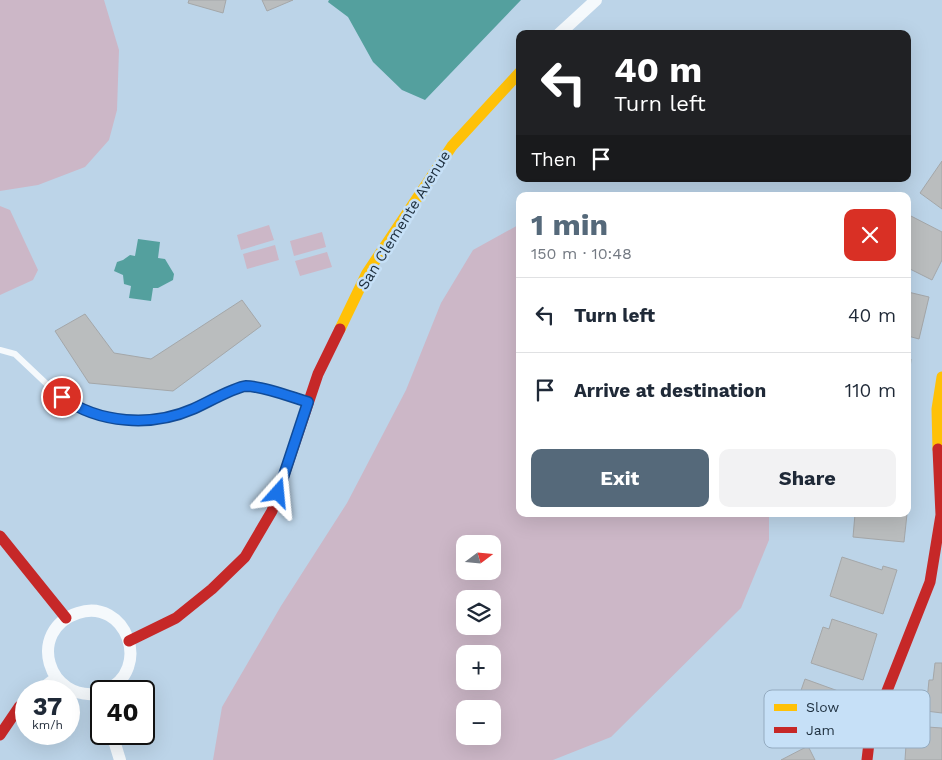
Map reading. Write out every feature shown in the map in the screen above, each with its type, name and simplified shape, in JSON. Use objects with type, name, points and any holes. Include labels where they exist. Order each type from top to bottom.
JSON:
[{"type":"street","points":[[564,30],[596,0]]},
{"type":"street","name":"San Clemente Avenue","points":[[129,642],[176,618],[212,589],[246,557],[272,511],[318,374],[367,273],[452,146],[516,76]]},
{"type":"street","points":[[887,690],[930,582],[939,543],[941,509],[937,419],[942,376]]},
{"type":"street","points":[[0,536],[66,618]]},
{"type":"street","points":[[90,694],[80,694],[67,688],[56,678],[50,665],[50,641],[56,628],[66,618],[80,612],[99,612],[112,618],[123,628],[131,650],[127,671],[120,680]]},
{"type":"street","points":[[0,735],[15,713]]},
{"type":"street","points":[[115,745],[120,760]]},
{"type":"lane","points":[[0,350],[15,354],[52,389],[73,405],[97,414],[135,421],[164,418],[191,410],[245,386],[308,402]]},
{"type":"shaded area","points":[[0,0],[104,0],[119,50],[117,110],[109,140],[85,167],[38,185],[0,191]]},
{"type":"shaded area","points":[[329,0],[521,0],[425,100],[402,90],[373,62],[348,17],[328,2]]},
{"type":"shaded area","points":[[0,206],[10,210],[38,270],[33,280],[0,295]]},
{"type":"shaded area","points":[[269,225],[274,240],[241,250],[237,235]]},
{"type":"shaded area","points":[[516,226],[516,517],[769,517],[769,540],[741,608],[611,737],[553,760],[213,760],[222,707],[281,606],[347,503],[406,390],[441,303],[473,250]]},
{"type":"shaded area","points":[[322,232],[326,247],[294,256],[290,241]]},
{"type":"shaded area","points":[[138,239],[160,242],[158,258],[165,259],[174,274],[173,280],[158,288],[153,288],[151,301],[129,298],[131,286],[124,284],[123,275],[114,271],[117,262],[130,255],[135,256]]},
{"type":"shaded area","points":[[275,245],[279,260],[247,269],[243,254]]},
{"type":"shaded area","points":[[327,252],[332,267],[300,276],[295,261]]},
{"type":"building","points":[[189,0],[226,0],[223,13],[188,3]]},
{"type":"building","points":[[262,0],[293,0],[267,11]]},
{"type":"building","points":[[942,161],[942,209],[920,193]]},
{"type":"building","points":[[911,216],[942,232],[942,260],[932,280],[911,270]]},
{"type":"building","points":[[911,293],[929,297],[919,339],[911,337]]},
{"type":"building","points":[[242,300],[261,326],[173,391],[89,383],[55,331],[85,314],[114,353],[151,359]]},
{"type":"building","points":[[855,517],[907,517],[904,542],[853,537]]},
{"type":"building","points":[[842,557],[882,570],[883,566],[897,570],[883,614],[830,596]]},
{"type":"building","points":[[832,619],[877,634],[863,680],[811,663],[823,627],[829,629]]},
{"type":"building","points":[[935,663],[942,663],[942,713],[930,712],[930,690],[928,690],[929,680],[933,680]]},
{"type":"building","points":[[805,679],[835,690],[801,690]]},
{"type":"building","points":[[930,727],[942,728],[942,760],[905,760],[906,748],[930,748]]},
{"type":"building","points":[[804,748],[809,748],[815,760],[781,760]]},
{"type":"traffic: slow","points":[[340,329],[367,273],[452,146],[516,76]]},
{"type":"traffic: slow","points":[[938,449],[937,409],[942,377]]},
{"type":"traffic: jam","points":[[129,641],[176,618],[212,589],[245,557],[272,511],[318,374],[340,329]]},
{"type":"traffic: jam","points":[[887,690],[930,582],[941,515],[938,449]]},
{"type":"traffic: jam","points":[[0,536],[66,618]]},
{"type":"traffic: jam","points":[[0,735],[15,713]]},
{"type":"traffic: jam","points":[[867,760],[868,748]]},
{"type":"route","points":[[62,397],[73,405],[97,414],[135,421],[164,418],[191,410],[245,386],[268,390],[308,402],[278,493]]}]
